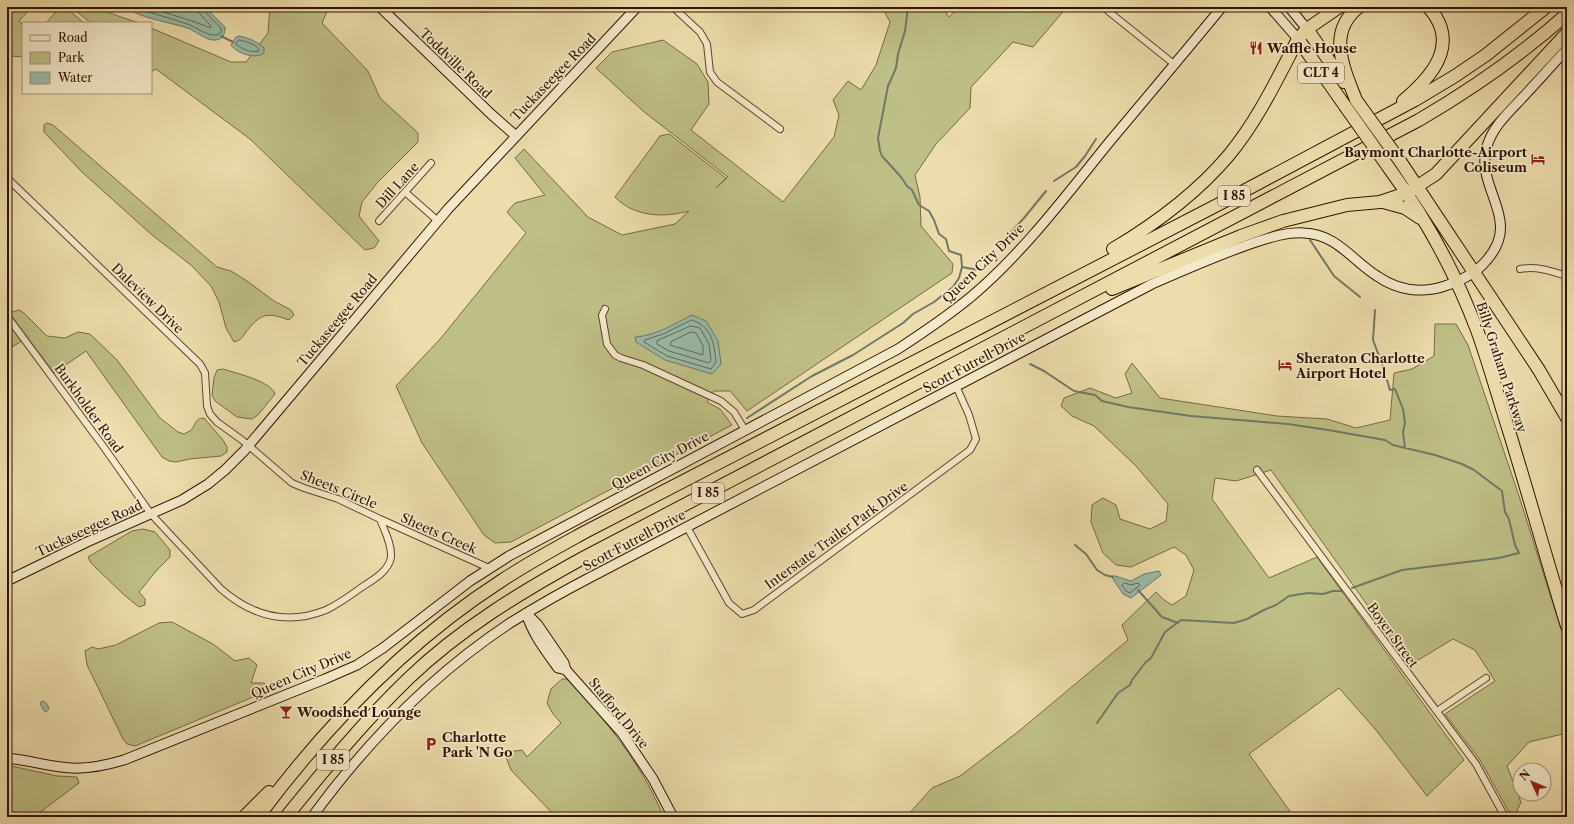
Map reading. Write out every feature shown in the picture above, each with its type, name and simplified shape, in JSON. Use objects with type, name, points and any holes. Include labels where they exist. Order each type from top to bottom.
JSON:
[{"type":"highway","points":[[1020,306],[1134,236],[1169,211],[1207,179],[1230,154],[1253,121],[1298,39],[1307,29],[1339,7]]},
{"type":"highway","points":[[1356,100],[1341,60],[1340,45],[1342,31],[1346,22],[1358,7]]},
{"type":"highway","points":[[1388,114],[1433,70],[1439,58],[1442,49],[1442,31],[1435,14],[1428,7]]},
{"type":"highway","name":"I 85","points":[[258,817],[341,716],[398,661],[442,623],[500,581],[585,532],[1225,201],[1432,90],[1468,67],[1510,37],[1546,7]]},
{"type":"highway","name":"I 85","points":[[286,817],[358,731],[406,682],[446,646],[515,597],[583,558],[1432,113],[1498,70],[1567,14]]},
{"type":"highway","name":"Billy Graham Parkway","points":[[1307,29],[1400,161],[1426,222],[1457,282],[1482,344],[1567,626]]},
{"type":"highway","points":[[1053,312],[1268,226],[1312,213],[1347,205],[1380,202],[1412,190],[1436,174],[1567,33]]},
{"type":"highway","name":"Billy Graham Parkway","points":[[1298,39],[1389,168],[1412,190],[1474,271],[1550,388],[1567,418]]},
{"type":"highway","points":[[1380,202],[1405,208],[1426,222]]},
{"type":"highway","points":[[1550,388],[1567,408]]},
{"type":"highway","points":[[244,817],[319,741]]},
{"type":"street","name":"Toddville Road","points":[[380,7],[475,99],[516,136]]},
{"type":"street","name":"Tuckaseegee Road","points":[[7,581],[88,542],[182,500],[208,484],[225,470],[248,446],[438,221],[637,7]]},
{"type":"street","points":[[673,7],[700,32],[707,44],[710,72],[717,82],[780,129]]},
{"type":"street","points":[[1103,7],[1174,64]]},
{"type":"street","name":"Queen City Drive","points":[[7,758],[72,768],[89,768],[124,760],[357,665],[383,648],[436,606],[489,568],[538,539],[898,349],[932,327],[973,295],[1010,260],[1222,7]]},
{"type":"street","points":[[1270,7],[1298,39]]},
{"type":"street","points":[[1289,7],[1307,29]]},
{"type":"street","name":"Scott Futrell Drive","points":[[312,817],[359,759],[417,697],[484,642],[526,613],[589,578],[1152,284],[1218,256],[1257,242],[1288,233],[1305,232],[1316,234],[1334,241],[1376,276],[1399,287],[1422,290],[1439,288],[1457,282],[1486,261],[1497,245],[1501,232],[1499,212],[1487,180],[1485,164],[1486,151],[1490,137],[1502,120],[1567,49]]},
{"type":"street","name":"Dill Lane","points":[[379,221],[431,163]]},
{"type":"street","name":"Daleview Drive","points":[[7,178],[193,356],[205,373],[207,406],[210,414],[217,422],[248,446]]},
{"type":"street","points":[[405,192],[438,221]]},
{"type":"street","points":[[1520,269],[1541,268],[1567,276]]},
{"type":"street","points":[[605,309],[602,315],[607,344],[615,354],[621,358],[643,365],[721,401],[734,412],[745,430]]},
{"type":"street","name":"Burkholder Road","points":[[7,316],[88,425],[151,514]]},
{"type":"street","name":"Interstate Trailer Park Drive","points":[[687,527],[730,603],[742,614],[754,610],[970,450],[976,439],[969,415],[956,386]]},
{"type":"street","name":"Sheets Circle","points":[[151,514],[232,599],[258,613],[267,616],[288,617],[313,614],[326,610],[344,600],[383,572],[390,562],[391,550],[380,519],[350,504],[292,483],[248,446]]},
{"type":"street","name":"Boyer Street","points":[[1257,470],[1479,768],[1505,817]]},
{"type":"street","name":"Sheets Creek","points":[[380,519],[489,568]]},
{"type":"street","name":"Stafford Drive","points":[[526,613],[531,629],[558,668],[566,670],[622,733],[653,779],[673,817]]},
{"type":"street","points":[[1437,711],[1486,678]]},
{"type":"green space","points":[[7,7],[32,7],[19,21],[22,24],[22,57],[11,56],[7,52]]},
{"type":"green space","points":[[60,7],[65,7],[83,22],[47,22]]},
{"type":"green space","points":[[71,7],[99,7],[112,14],[136,22],[90,22]]},
{"type":"green space","points":[[270,7],[329,7],[322,23],[368,71],[380,98],[418,133],[418,142],[378,182],[362,202],[359,216],[379,241],[374,248],[365,250],[250,139],[156,69],[152,71],[152,28],[231,62],[246,62],[268,33]]},
{"type":"green space","points":[[465,7],[527,7],[521,11],[509,9],[484,12],[469,11]]},
{"type":"green space","points":[[880,7],[942,7],[949,17],[959,7],[1067,7],[1033,47],[1013,42],[971,87],[970,108],[936,144],[915,175],[920,197],[921,226],[953,264],[952,273],[747,411],[730,391],[714,391],[707,402],[720,409],[732,425],[511,542],[495,543],[484,535],[422,443],[396,386],[441,338],[526,233],[507,212],[515,203],[545,195],[515,158],[524,149],[588,217],[622,235],[675,224],[689,211],[670,215],[650,214],[631,209],[615,197],[660,136],[669,134],[726,178],[716,188],[728,177],[643,111],[596,68],[612,52],[663,40],[697,64],[708,82],[709,104],[691,130],[783,202],[834,137],[839,115],[833,100],[848,81],[861,90],[876,65],[890,22],[883,9]]},
{"type":"green space","points":[[47,123],[53,125],[217,267],[231,271],[274,301],[291,310],[294,315],[289,320],[270,315],[260,318],[241,338],[234,342],[226,328],[219,302],[211,286],[191,265],[152,235],[82,172],[44,132],[44,125]]},
{"type":"green space","points":[[19,310],[24,313],[47,336],[65,338],[78,332],[90,334],[117,360],[160,418],[178,432],[184,434],[192,429],[198,419],[204,418],[223,440],[227,447],[227,452],[221,456],[176,462],[169,461],[162,457],[86,351],[54,373],[10,314]]},
{"type":"green space","points":[[7,318],[25,339],[7,350]]},
{"type":"green space","points":[[1435,324],[1456,324],[1468,345],[1519,496],[1567,648],[1567,733],[1529,742],[1507,766],[1512,779],[1512,802],[1521,802],[1516,813],[1509,812],[1480,760],[1445,714],[1495,681],[1475,650],[1453,639],[1410,665],[1271,470],[1236,481],[1215,478],[1212,499],[1269,578],[1317,557],[1464,760],[1427,796],[1376,730],[1339,688],[1249,754],[1294,817],[906,817],[932,788],[960,776],[1019,731],[1128,640],[1122,625],[1156,592],[1172,605],[1186,596],[1194,570],[1186,555],[1174,547],[1131,567],[1116,565],[1103,553],[1091,522],[1092,505],[1103,498],[1116,505],[1120,519],[1150,529],[1166,521],[1168,504],[1136,466],[1094,426],[1072,416],[1061,406],[1064,398],[1090,388],[1116,398],[1132,393],[1125,374],[1132,363],[1160,398],[1277,416],[1327,419],[1356,428],[1390,420],[1394,373],[1412,369],[1434,356]]},
{"type":"green space","points":[[223,369],[260,381],[272,389],[275,394],[258,415],[252,419],[237,417],[215,401],[212,395],[214,378],[217,370]]},
{"type":"green space","points":[[143,529],[155,532],[170,550],[170,557],[139,592],[145,599],[145,605],[139,607],[123,594],[91,563],[88,557],[132,531]]},
{"type":"green space","points":[[172,622],[213,644],[235,661],[249,658],[257,665],[251,683],[264,683],[270,690],[135,746],[127,744],[123,739],[87,665],[85,651],[92,647],[98,649],[116,645],[159,623]]},
{"type":"green space","points":[[562,679],[567,679],[600,715],[620,741],[638,767],[664,817],[556,817],[511,770],[506,757],[509,752],[522,750],[527,757],[561,723],[553,714],[547,703],[551,689]]},
{"type":"green space","points":[[7,765],[57,776],[77,777],[79,783],[39,813],[40,817],[7,817]]},
{"type":"water","points":[[125,7],[205,7],[225,27],[224,33],[219,39],[209,39],[190,29],[139,15]]},
{"type":"water","points":[[239,36],[258,43],[264,48],[264,53],[251,56],[237,51],[231,45],[236,37]]},
{"type":"water","points":[[692,315],[706,321],[718,341],[721,364],[712,374],[665,360],[636,342],[635,337],[657,332]]},
{"type":"water","points":[[1159,571],[1161,575],[1131,598],[1123,594],[1111,576],[1131,581],[1144,574]]},
{"type":"water","points":[[42,701],[46,703],[49,708],[46,712],[43,710],[40,703]]},
{"type":"waterway","points":[[747,418],[812,376],[853,355],[903,323],[913,314],[934,302],[953,287],[959,278],[962,267],[961,255],[949,251],[946,239],[939,234],[929,211],[919,205],[912,190],[882,156],[880,151],[878,138],[888,86],[896,68],[898,54],[905,31],[908,7]]},
{"type":"waterway","points":[[221,36],[233,42]]},
{"type":"waterway","points":[[1054,181],[1076,167],[1096,139]]},
{"type":"waterway","points":[[1000,244],[1046,191]]},
{"type":"waterway","points":[[1310,240],[1334,276],[1360,297]]},
{"type":"waterway","points":[[962,267],[978,270]]},
{"type":"waterway","points":[[1375,310],[1373,340],[1390,390],[1395,389],[1403,409],[1405,423],[1403,432],[1405,448]]},
{"type":"waterway","points":[[1030,364],[1044,371],[1074,391],[1095,395],[1102,401],[1128,407],[1191,416],[1288,424],[1385,440],[1393,445],[1435,455],[1462,464],[1474,470],[1502,491],[1505,512],[1509,519],[1515,545],[1519,553],[1499,558],[1402,570],[1352,588]]},
{"type":"waterway","points":[[1075,545],[1086,554],[1097,570],[1105,575],[1113,577]]},
{"type":"waterway","points":[[1138,590],[1162,617],[1178,623]]},
{"type":"waterway","points":[[1097,723],[1118,693],[1130,685],[1145,663],[1151,658],[1165,632],[1181,620],[1234,623],[1247,619],[1276,605],[1289,596],[1308,593],[1323,594],[1333,591],[1342,591]]},
{"type":"place","name":"Waffle House","points":[[1256,48]]},
{"type":"place","name":"Baymont Charlotte-Airport Coliseum","points":[[1538,159]]},
{"type":"place","name":"Sheraton Charlotte Airport Hotel","points":[[1285,365]]},
{"type":"place","name":"Woodshed Lounge","points":[[286,712]]},
{"type":"place","name":"Charlotte Park 'N Go","points":[[431,744]]}]
